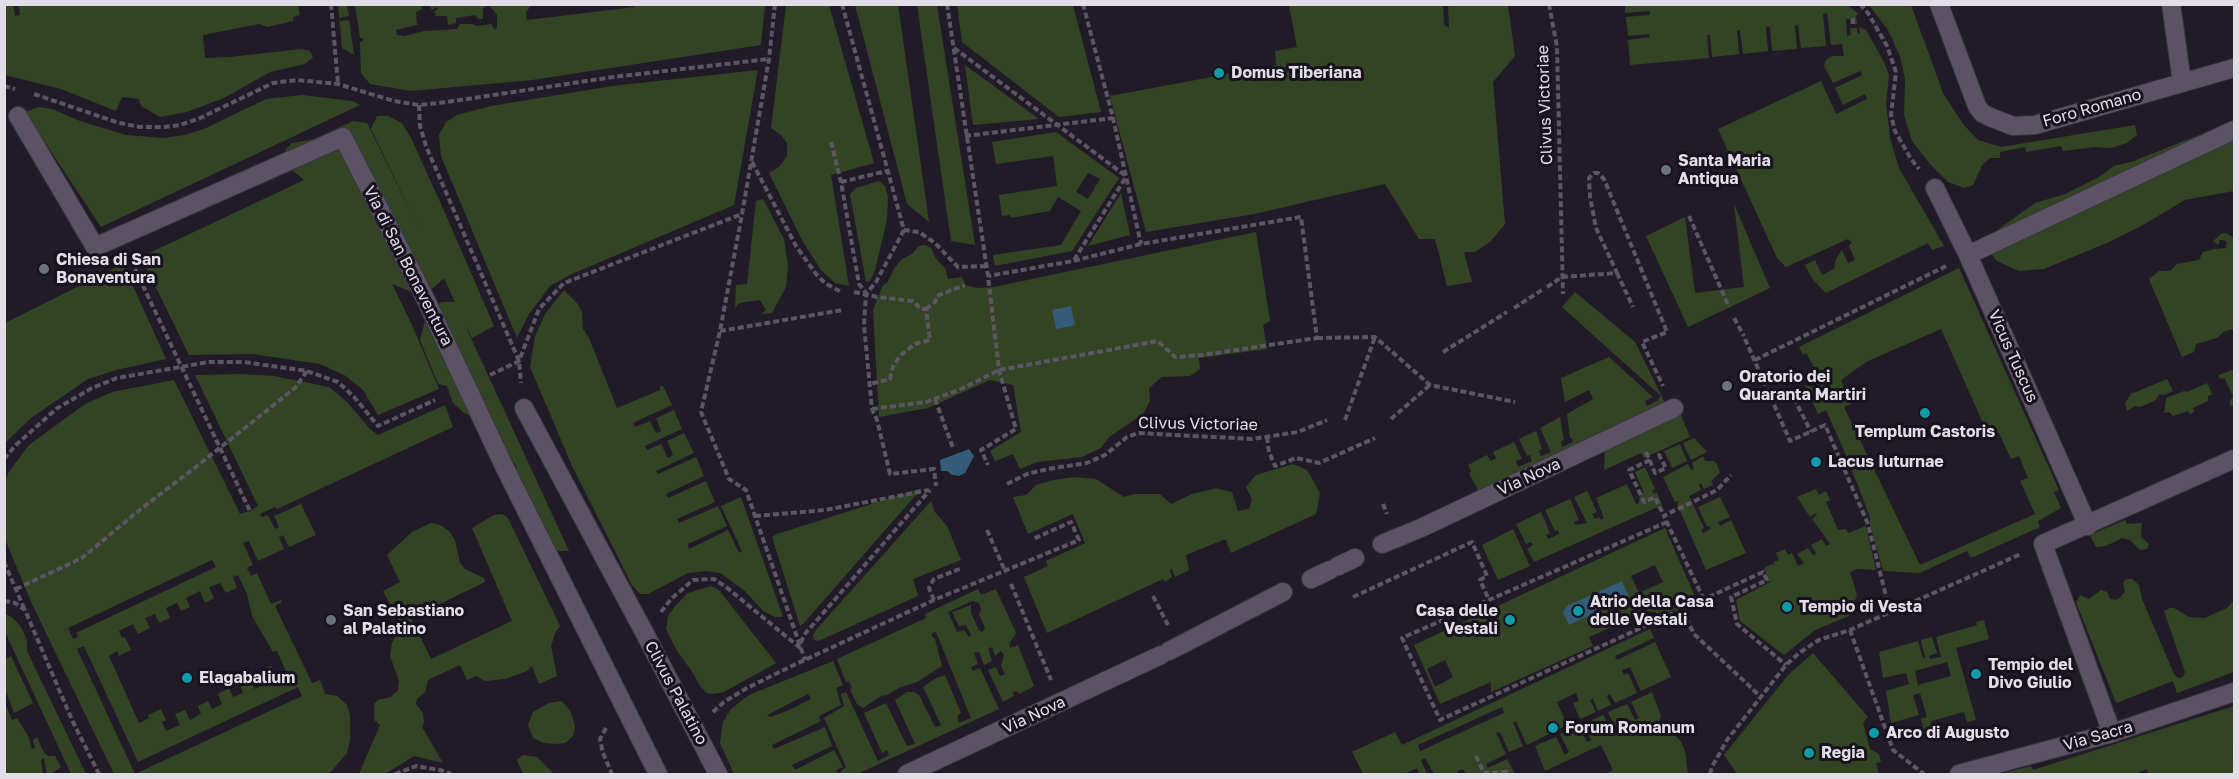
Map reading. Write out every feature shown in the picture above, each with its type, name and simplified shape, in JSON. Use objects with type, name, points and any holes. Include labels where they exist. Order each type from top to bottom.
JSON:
[{"type":"street","name":"Foro Romano","points":[[1940,4],[1977,106],[1982,113],[1998,122],[2021,126],[2035,125],[2235,68]]},
{"type":"street","points":[[2171,4],[2182,82]]},
{"type":"street","name":"Via di San Bonaventura","points":[[18,116],[95,247],[343,137],[426,300],[504,466],[658,774]]},
{"type":"street","points":[[1968,255],[2235,130]]},
{"type":"street","name":"Vicus Tuscus","points":[[1935,188],[1968,255],[2088,526]]},
{"type":"street","points":[[524,408],[643,630]]},
{"type":"street","name":"Via Nova","points":[[907,774],[1165,653],[1368,551],[1674,408]]},
{"type":"street","points":[[2112,733],[2043,544],[2235,459]]},
{"type":"street","name":"Clivus Palatino","points":[[643,630],[718,774]]},
{"type":"street","name":"Via Sacra","points":[[1959,774],[2112,733],[2235,692]]},
{"type":"path","points":[[331,4],[338,84]]},
{"type":"path","points":[[775,4],[769,59],[742,214],[720,331],[701,412],[729,479],[746,490],[805,660]]},
{"type":"path","points":[[842,4],[904,230],[876,282],[866,294]]},
{"type":"path","points":[[947,4],[965,136],[988,276],[999,370],[1016,429],[981,450],[988,465]]},
{"type":"path","points":[[1083,4],[1113,118],[1141,244]]},
{"type":"path","name":"Clivus Victoriae","points":[[1549,4],[1557,47],[1563,294]]},
{"type":"path","points":[[1860,4],[1868,13],[1887,46],[1896,72],[1891,115],[1895,130],[1911,159],[1935,188]]},
{"type":"path","points":[[1853,18],[1854,24]]},
{"type":"path","points":[[954,48],[1126,177]]},
{"type":"path","points":[[33,94],[116,122],[140,127],[164,127],[198,119],[273,83],[297,80],[338,84],[394,101],[419,105],[613,77],[769,59]]},
{"type":"path","points":[[4,86],[23,91]]},
{"type":"path","points":[[419,105],[420,126],[426,146],[519,361],[524,408]]},
{"type":"path","points":[[965,136],[1113,118]]},
{"type":"path","points":[[831,142],[860,284],[866,294],[864,325],[872,409],[877,420],[890,474],[934,469],[936,486]]},
{"type":"path","points":[[751,161],[796,246],[816,274],[825,283],[841,292]]},
{"type":"path","points":[[841,182],[887,171]]},
{"type":"path","points":[[1633,307],[1596,228],[1589,188],[1589,178],[1594,173],[1604,178],[1667,332],[1642,342],[1674,408]]},
{"type":"path","points":[[1073,261],[1126,177]]},
{"type":"path","points":[[490,375],[519,361],[539,309],[564,283],[742,214]]},
{"type":"path","points":[[1689,216],[1729,307]]},
{"type":"path","points":[[988,276],[1073,261],[1141,244],[1301,217],[1317,339]]},
{"type":"path","points":[[904,230],[919,232],[935,243],[958,267],[986,266]]},
{"type":"path","points":[[1755,360],[1968,255]]},
{"type":"path","points":[[135,270],[250,511]]},
{"type":"path","points":[[1547,287],[1562,277],[1617,273]]},
{"type":"path","points":[[854,292],[913,301],[921,309],[926,309],[935,302],[937,296],[965,285]]},
{"type":"path","points":[[1514,308],[1542,290]]},
{"type":"path","points":[[870,384],[890,379],[893,366],[901,355],[915,344],[930,340],[926,309]]},
{"type":"path","points":[[720,331],[843,310]]},
{"type":"path","points":[[1443,352],[1507,312]]},
{"type":"path","points":[[1734,318],[1790,441],[1825,426],[1868,524],[1890,612]]},
{"type":"path","points":[[1345,420],[1375,337]]},
{"type":"path","points":[[872,409],[905,406],[935,399],[999,370],[1158,341],[1175,357],[1317,339],[1375,337],[1430,385],[1515,402]]},
{"type":"path","points":[[4,459],[56,409],[92,388],[117,378],[209,362],[244,362],[307,371],[338,382],[355,398],[378,426],[435,400]]},
{"type":"path","points":[[16,590],[82,558],[295,388],[307,371]]},
{"type":"path","points":[[1391,419],[1430,385]]},
{"type":"path","points":[[1794,398],[1811,432]]},
{"type":"path","points":[[935,399],[952,448]]},
{"type":"path","name":"Clivus Victoriae","points":[[1007,484],[1027,474],[1087,463],[1105,455],[1127,437],[1138,433],[1252,439],[1298,432],[1327,420]]},
{"type":"path","points":[[1267,436],[1269,452],[1275,466],[1296,458],[1319,462],[1375,438]]},
{"type":"path","points":[[1646,452],[1656,473],[1666,468],[1659,455],[1655,457]]},
{"type":"path","points":[[1650,460],[1629,470],[1644,502],[1655,498],[1704,600]]},
{"type":"path","points":[[1664,516],[1717,490],[1731,475]]},
{"type":"path","points":[[755,516],[825,510],[930,490],[804,634],[799,647]]},
{"type":"path","points":[[1383,504],[1388,514]]},
{"type":"path","points":[[696,731],[724,702],[747,688],[934,600],[1079,540],[1071,522],[1033,539]]},
{"type":"path","points":[[1667,522],[1402,638],[1440,720],[1763,572],[1767,580],[1731,597],[1737,624],[1786,665]]},
{"type":"path","points":[[987,530],[1005,571]]},
{"type":"path","points":[[1353,597],[1472,542],[1487,576],[1480,580],[1489,600]]},
{"type":"path","points":[[1710,774],[1727,740],[1786,665],[1799,653],[1819,640],[1850,630],[2043,544]]},
{"type":"path","points":[[4,562],[72,720],[99,774]]},
{"type":"path","points":[[934,600],[929,588],[934,579],[962,568]]},
{"type":"path","name":"Clivus Palatino","points":[[643,630],[681,588],[693,580],[714,579],[799,647]]},
{"type":"path","points":[[1011,584],[1044,666]]},
{"type":"path","points":[[1153,596],[1168,626]]},
{"type":"path","points":[[4,601],[15,603],[25,610]]},
{"type":"path","points":[[1682,610],[1694,634],[1761,697]]},
{"type":"path","points":[[1850,630],[1893,750],[1924,774]]},
{"type":"path","points":[[609,725],[600,739],[612,774]]},
{"type":"path","points":[[1476,756],[1484,773],[1507,772],[1508,774]]},
{"type":"path","points":[[395,774],[416,766],[451,774]]},
{"type":"green space","points":[[25,4],[298,5],[300,15],[293,17],[293,21],[267,27],[259,24],[203,35],[205,58],[301,49],[310,51],[313,57],[305,64],[270,72],[224,98],[187,112],[160,117],[141,106],[139,99],[122,97],[116,111],[61,89],[5,75],[5,6],[13,5],[15,16],[20,15],[19,6]]},
{"type":"green space","points":[[338,5],[347,5],[349,16],[339,18]]},
{"type":"green space","points":[[355,5],[421,5],[422,9],[416,12],[417,25],[396,30],[397,35],[404,36],[424,31],[457,29],[460,24],[477,26],[491,24],[495,30],[497,14],[488,5],[531,5],[526,13],[527,20],[635,7],[635,5],[765,5],[761,45],[532,80],[411,91],[370,84],[361,73],[360,42],[363,38],[360,38]]},
{"type":"green space","points":[[429,5],[488,5],[483,8],[483,19],[478,19],[475,15],[456,18],[456,23],[448,25],[447,16],[435,16],[434,12],[438,9],[437,7],[432,10]]},
{"type":"green space","points":[[786,5],[829,5],[874,163],[831,175],[849,286],[835,283],[821,270],[803,242],[769,173],[779,167],[787,156],[787,143],[771,128]]},
{"type":"green space","points":[[855,5],[898,5],[929,222],[907,204]]},
{"type":"green space","points":[[917,5],[937,5],[975,245],[951,241]]},
{"type":"green space","points":[[957,5],[1073,5],[1101,112],[1059,117],[962,42]]},
{"type":"green space","points":[[1289,5],[1443,5],[1444,25],[1449,28],[1448,5],[1508,5],[1515,56],[1493,82],[1505,224],[1491,241],[1475,252],[1464,252],[1472,282],[1447,286],[1435,239],[1419,239],[1385,184],[1254,214],[1146,232],[1110,96],[1276,65],[1275,51],[1297,47]]},
{"type":"green space","points":[[1625,5],[1847,5],[1859,14],[1856,15],[1857,24],[1850,24],[1850,19],[1846,19],[1847,36],[1851,35],[1850,28],[1857,28],[1858,34],[1860,33],[1859,27],[1866,30],[1884,62],[1889,75],[1886,103],[1890,138],[1899,168],[1944,246],[1932,250],[1928,243],[1826,293],[1813,280],[1805,265],[1815,260],[1822,275],[1834,269],[1836,259],[1842,250],[1848,263],[1855,260],[1849,246],[1852,242],[1848,239],[1786,267],[1777,258],[1718,129],[1821,81],[1836,114],[1867,99],[1865,94],[1843,105],[1835,88],[1862,75],[1860,71],[1833,83],[1824,66],[1826,60],[1832,56],[1844,56],[1842,44],[1831,45],[1827,13],[1823,14],[1826,46],[1801,48],[1798,25],[1795,26],[1797,49],[1772,51],[1770,27],[1766,27],[1768,51],[1743,54],[1740,31],[1737,30],[1739,54],[1712,57],[1710,35],[1707,35],[1709,58],[1630,65],[1628,40],[1650,37],[1649,34],[1628,36],[1626,17],[1649,15],[1650,11],[1625,13]]},
{"type":"green space","points":[[1869,5],[1911,5],[1943,93],[1963,124],[1978,140],[2001,147],[2135,125],[2137,135],[2127,143],[2111,148],[2096,147],[2063,151],[2061,146],[2026,152],[2025,147],[2000,152],[2000,158],[1990,158],[1982,165],[1973,185],[1964,188],[1948,182],[1912,141],[1904,115],[1905,79],[1900,56],[1888,30]]},
{"type":"green space","points":[[339,19],[340,21],[349,20],[354,55],[342,48]]},
{"type":"green space","points":[[965,65],[1039,119],[973,125]]},
{"type":"green space","points":[[758,70],[734,205],[572,274],[550,286],[529,314],[517,338],[441,156],[439,135],[446,122],[457,115],[491,106],[612,86]]},
{"type":"green space","points":[[302,95],[352,101],[360,105],[101,227],[25,112],[39,107],[52,109],[80,121],[126,135],[164,138],[204,129],[266,99]]},
{"type":"green space","points":[[377,116],[388,116],[402,123],[445,213],[494,326],[472,338],[464,323],[569,551],[559,551],[549,545],[534,505],[517,475],[517,467],[490,428],[463,412],[453,403],[447,386],[438,384],[420,340],[432,307],[442,302],[455,302],[444,278],[430,291],[414,293],[392,284],[439,389],[378,415],[363,390],[346,376],[320,364],[252,354],[189,355],[141,257],[304,180],[290,168],[284,157],[286,149],[292,143],[322,138],[353,121],[367,123],[421,233],[371,129]]},
{"type":"green space","points":[[2234,121],[2234,191],[2185,200],[2109,242],[2044,269],[2019,271],[1997,261],[1987,248],[1996,231],[2035,203],[2065,194],[2097,178],[2114,166],[2134,161]]},
{"type":"green space","points":[[1056,132],[1119,178],[1072,251],[995,266],[993,255],[1061,245],[1081,211],[1058,197],[1050,211],[1011,218],[1010,215],[1002,216],[999,195],[1057,186],[1053,156],[996,164],[992,142]],"holes":[[[1088,173],[1100,179],[1088,199],[1076,192]]]},
{"type":"green space","points":[[879,181],[885,186],[888,197],[887,220],[875,270],[870,281],[866,282],[850,194],[856,188]]},
{"type":"green space","points":[[1121,193],[1130,235],[1088,246]]},
{"type":"green space","points":[[763,199],[784,239],[788,266],[786,287],[772,313],[761,314],[766,310],[760,300],[739,303],[735,308],[736,285],[747,284],[756,201]]},
{"type":"green space","points":[[1734,204],[1770,288],[1688,327],[1646,236],[1685,217],[1695,293],[1744,287]]},
{"type":"green space","points":[[1256,232],[1270,321],[1263,325],[1267,349],[1199,358],[1200,369],[1190,376],[1162,377],[1149,388],[1150,401],[1143,414],[1109,437],[1101,448],[1082,457],[1037,462],[1020,469],[1013,454],[995,461],[990,451],[1021,432],[1013,385],[990,380],[928,408],[879,417],[873,310],[884,284],[887,283],[894,269],[902,259],[912,254],[919,246],[925,245],[931,248],[936,259],[945,268],[948,279],[962,277],[965,285],[977,288],[994,287]]},
{"type":"green space","points":[[2226,233],[2234,238],[2234,329],[2225,331],[2217,338],[2196,344],[2194,352],[2182,357],[2149,279],[2159,271],[2170,271],[2177,264],[2199,260],[2203,252],[2226,248],[2227,242],[2224,240],[2220,240],[2218,245],[2213,241]]},
{"type":"green space","points":[[123,264],[166,359],[88,379],[31,418],[5,443],[5,323]]},
{"type":"green space","points":[[1959,268],[2059,490],[2054,492],[2061,508],[2038,521],[2040,527],[1971,558],[1967,551],[1920,573],[1883,571],[1870,517],[1848,460],[1826,410],[1818,414],[1805,385],[1812,387],[1820,377],[1806,353],[1803,355],[1799,347]],"holes":[[[1941,329],[1987,432],[1999,433],[2011,459],[2019,456],[2028,478],[2020,481],[2035,514],[1920,565],[1844,407],[1867,396],[1862,390],[1846,392],[1841,380],[1866,362]]]},
{"type":"green space","points":[[564,290],[577,303],[582,312],[583,329],[589,338],[617,408],[660,390],[660,386],[663,386],[672,405],[633,423],[635,427],[650,421],[656,433],[661,431],[656,418],[674,410],[682,429],[645,446],[647,450],[661,444],[668,458],[673,455],[667,441],[684,433],[694,453],[656,471],[658,474],[696,457],[704,476],[666,494],[668,498],[706,481],[715,502],[677,519],[679,523],[718,506],[727,526],[688,544],[689,549],[728,530],[739,553],[742,551],[721,506],[741,497],[783,617],[775,617],[763,611],[745,591],[720,573],[707,571],[688,573],[648,594],[640,594],[632,585],[573,468],[530,367],[535,336],[545,314]]},
{"type":"green space","points":[[1575,292],[1635,342],[1664,401],[1662,407],[1484,491],[1478,490],[1469,473],[1471,472],[1468,465],[1487,455],[1491,461],[1496,458],[1493,452],[1514,442],[1522,459],[1516,461],[1518,467],[1532,461],[1519,439],[1536,431],[1542,449],[1539,451],[1541,456],[1551,452],[1540,428],[1560,417],[1564,440],[1561,441],[1562,447],[1573,442],[1570,438],[1567,414],[1593,399],[1589,390],[1565,402],[1561,378],[1609,357],[1653,397],[1645,401],[1647,406],[1661,396],[1562,307]]},
{"type":"green space","points":[[2234,369],[2234,407],[2230,405],[2233,397],[2225,379],[2219,378],[2219,375]]},
{"type":"green space","points":[[195,375],[274,376],[329,387],[347,402],[378,435],[445,405],[453,427],[277,509],[275,507],[260,514],[262,517],[268,515],[275,529],[279,527],[274,516],[301,504],[316,535],[289,547],[283,535],[279,537],[284,549],[258,561],[249,541],[243,543],[253,565],[247,568],[251,576],[257,573],[271,604],[281,600],[282,602],[275,606],[312,683],[320,680],[325,694],[337,696],[347,705],[350,715],[350,740],[347,753],[329,774],[135,774],[114,774],[32,604],[7,544],[4,531],[5,482],[8,473],[29,445],[85,404],[112,392],[174,380],[240,514],[258,506]],"holes":[[[212,560],[216,567],[76,633],[78,637],[73,639],[68,628]],[[238,575],[247,594],[252,616],[273,652],[277,651],[287,674],[277,679],[271,666],[262,670],[267,683],[255,689],[250,680],[240,684],[243,693],[233,697],[229,688],[218,694],[222,704],[212,709],[208,701],[198,706],[201,714],[190,720],[185,710],[175,714],[180,725],[166,731],[162,722],[166,720],[161,709],[148,715],[149,718],[139,723],[109,656],[117,651],[119,656],[131,650],[125,637],[122,638],[119,631],[133,624],[138,634],[150,628],[145,618],[155,614],[159,623],[170,618],[166,608],[177,603],[181,611],[190,607],[186,598],[200,591],[205,603],[214,598],[209,587],[220,583],[226,593],[237,588],[233,577]],[[84,646],[138,762],[298,687],[302,696],[135,774],[77,649]]]},
{"type":"green space","points":[[2167,379],[2173,391],[2164,395],[2159,394],[2156,400],[2140,407],[2135,406],[2127,411],[2125,403],[2131,394]]},
{"type":"green space","points":[[2207,383],[2212,394],[2208,396],[2208,401],[2193,408],[2194,412],[2190,414],[2188,411],[2173,416],[2169,412],[2164,413],[2166,398]]},
{"type":"green space","points":[[1680,413],[1690,437],[1644,458],[1641,453],[1604,470],[1605,447]]},
{"type":"green space","points":[[1694,438],[1707,452],[1691,460],[1683,443]]},
{"type":"green space","points":[[1680,444],[1687,461],[1672,468],[1664,451]]},
{"type":"green space","points":[[1703,456],[1705,461],[1714,461],[1717,464],[1720,473],[1711,481],[1713,485],[1704,489],[1701,483],[1699,484],[1701,490],[1689,496],[1704,528],[1701,530],[1703,533],[1711,529],[1707,527],[1698,507],[1720,497],[1730,517],[1718,522],[1720,526],[1731,520],[1746,553],[1706,570],[1677,504],[1679,501],[1675,502],[1663,477],[1688,464],[1691,470],[1694,469],[1692,463]]},
{"type":"green space","points":[[1293,464],[1307,470],[1320,493],[1316,514],[1231,553],[1226,540],[1223,540],[1186,555],[1189,570],[1175,577],[1170,569],[1172,577],[1165,582],[1163,579],[1047,633],[1024,577],[1048,566],[1046,561],[1085,543],[1073,514],[1028,534],[1013,497],[1026,495],[1036,485],[1075,477],[1096,479],[1124,497],[1135,494],[1160,494],[1171,504],[1192,494],[1216,488],[1232,492],[1238,511],[1249,509],[1252,499],[1246,487],[1256,475]]},
{"type":"green space","points":[[1645,467],[1655,489],[1652,491],[1654,494],[1657,492],[1662,505],[1534,562],[1527,549],[1533,545],[1531,542],[1526,544],[1516,524],[1541,512],[1550,533],[1546,535],[1548,539],[1559,534],[1558,530],[1555,531],[1545,510],[1570,499],[1579,520],[1574,522],[1576,525],[1587,523],[1574,497],[1587,491],[1597,512],[1592,514],[1595,519],[1599,517],[1601,520],[1604,518],[1596,498],[1627,484],[1636,504],[1639,503],[1640,496],[1644,493],[1635,472]]},
{"type":"green space","points":[[922,488],[803,624],[800,626],[772,537]]},
{"type":"green space","points":[[1816,489],[1819,495],[1826,491],[1830,500],[1826,502],[1838,530],[1846,529],[1848,533],[1866,526],[1876,570],[1857,569],[1850,572],[1857,595],[1849,616],[1815,630],[1784,655],[1740,621],[1736,600],[1770,582],[1764,568],[1775,565],[1773,562],[1779,560],[1776,553],[1785,549],[1788,555],[1792,553],[1798,566],[1804,563],[1797,554],[1808,548],[1813,555],[1816,554],[1811,545],[1822,539],[1826,546],[1830,544],[1812,519],[1817,515],[1816,513],[1810,517],[1797,497]]},
{"type":"green space","points":[[931,501],[934,511],[947,526],[961,560],[913,579],[918,596],[823,639],[814,640],[813,635],[816,630]]},
{"type":"green space","points":[[502,514],[508,518],[560,626],[551,646],[557,676],[539,684],[532,666],[527,671],[505,679],[485,681],[476,676],[467,680],[460,665],[428,680],[425,692],[417,699],[416,704],[423,713],[422,727],[443,763],[414,756],[385,774],[359,774],[380,725],[374,720],[374,704],[378,700],[391,697],[398,690],[399,681],[390,656],[392,643],[401,625],[383,591],[400,582],[387,555],[412,532],[431,523],[440,525],[449,531],[455,540],[460,563],[465,569],[484,578],[485,582],[411,618],[431,659],[512,621],[472,528],[494,515]]},
{"type":"green space","points":[[2125,520],[2127,524],[2142,523],[2141,537],[2149,544],[2147,549],[2140,550],[2130,540],[2122,538],[2106,546],[2096,547],[2090,535]]},
{"type":"green space","points":[[1665,528],[1696,599],[1659,617],[1656,612],[1646,611],[1589,637],[1593,646],[1491,692],[1491,682],[1440,704],[1414,645]],"holes":[[[1655,565],[1663,582],[1639,593],[1631,576]],[[1445,660],[1453,677],[1435,687],[1427,669]]]},
{"type":"green space","points":[[1513,529],[1530,566],[1498,580],[1482,545]]},
{"type":"green space","points":[[2126,579],[2132,579],[2139,585],[2142,599],[2174,674],[2178,678],[2183,677],[2185,672],[2164,611],[2174,608],[2189,617],[2205,618],[2227,608],[2234,600],[2234,672],[2177,693],[2173,681],[2116,703],[2076,602],[2080,595],[2089,599],[2101,590],[2107,592],[2110,599],[2117,600],[2125,592],[2123,583]]},
{"type":"green space","points":[[711,586],[719,590],[776,663],[724,692],[714,694],[707,693],[700,686],[677,651],[666,629],[668,616],[688,593]]},
{"type":"green space","points":[[978,589],[981,595],[996,589],[1016,633],[1009,644],[1010,648],[1018,645],[1034,686],[1019,694],[1017,691],[1013,692],[1014,696],[1003,702],[988,670],[996,667],[1000,676],[1005,674],[1001,666],[1004,655],[1001,651],[995,656],[992,647],[988,649],[992,661],[984,665],[979,652],[974,653],[978,664],[971,667],[973,671],[980,668],[999,709],[857,774],[840,774],[846,767],[824,718],[844,706],[841,694],[846,692],[878,761],[889,755],[887,750],[882,753],[864,713],[886,703],[907,746],[915,744],[895,700],[907,692],[914,692],[919,695],[935,727],[941,725],[923,687],[936,678],[945,675],[961,713],[957,716],[959,723],[971,718],[936,632],[932,633],[932,636],[935,639],[942,666],[917,682],[881,696],[863,708],[857,704],[850,690],[852,688],[849,681],[846,682],[837,659],[926,618],[925,614]],"holes":[[[972,601],[979,603],[981,609],[979,614],[985,628],[982,632],[971,613],[971,605],[952,612],[959,626],[966,625],[971,635],[969,637],[964,630],[957,632],[948,612]]]},
{"type":"green space","points":[[4,614],[12,617],[21,627],[27,640],[27,651],[86,774],[71,774],[5,632]]},
{"type":"green space","points":[[1984,620],[1989,639],[1956,648],[1976,720],[1967,722],[1964,712],[1931,721],[1934,733],[1925,736],[1921,719],[1927,717],[1920,693],[1913,695],[1919,715],[1891,723],[1886,691],[1909,684],[1906,673],[1883,678],[1879,652],[1918,641],[1923,658],[1925,658],[1921,640],[1932,637],[1937,653],[1929,656],[1930,659],[1941,657],[1936,637],[1977,625],[1976,622]],"holes":[[[1947,662],[1951,676],[1918,685],[1915,671]]]},
{"type":"green space","points":[[1650,629],[1654,638],[1615,656],[1617,660],[1655,642],[1671,677],[1641,691],[1630,667],[1622,670],[1624,675],[1628,673],[1637,693],[1615,703],[1610,694],[1607,696],[1611,705],[1598,711],[1593,699],[1590,700],[1596,712],[1580,719],[1573,703],[1579,701],[1576,693],[1557,702],[1567,725],[1527,745],[1516,722],[1513,722],[1523,746],[1509,752],[1500,732],[1496,733],[1506,754],[1486,764],[1488,768],[1507,759],[1515,774],[1466,774],[1463,769],[1457,771],[1458,774],[1434,774],[1425,758],[1421,760],[1427,774],[1415,774],[1419,773],[1417,768],[1404,774],[1363,774],[1352,752],[1395,732],[1402,745]],"holes":[[[1502,707],[1504,713],[1420,751],[1418,745]]]},
{"type":"green space","points":[[1813,653],[1868,717],[1863,723],[1870,749],[1879,754],[1881,762],[1876,763],[1879,774],[1737,774],[1724,755],[1788,675]]},
{"type":"green space","points":[[11,656],[33,703],[14,713],[5,689],[5,659]]},
{"type":"green space","points":[[833,661],[843,685],[836,688],[841,705],[819,716],[821,721],[772,745],[774,749],[825,727],[832,746],[792,765],[795,770],[834,750],[843,767],[836,770],[838,774],[734,774],[720,743],[723,722],[731,709],[749,695]],"holes":[[[808,694],[811,699],[787,711],[770,717],[767,715]]]},
{"type":"green space","points":[[1652,692],[1661,716],[1657,728],[1665,727],[1680,740],[1685,751],[1688,774],[1604,774],[1613,770],[1601,745],[1545,771],[1535,746],[1556,737],[1565,755],[1569,752],[1560,734],[1579,726],[1587,742],[1591,740],[1584,724],[1603,715],[1612,731],[1616,729],[1608,712],[1627,704],[1635,720],[1639,718],[1631,702]]},
{"type":"green space","points":[[4,701],[12,720],[17,718],[28,736],[32,749],[35,748],[33,740],[37,737],[44,753],[48,756],[55,756],[61,767],[47,774],[44,758],[41,760],[43,774],[5,774]]},
{"type":"green space","points":[[562,701],[571,712],[575,726],[573,736],[565,743],[555,744],[544,743],[533,738],[528,725],[533,712],[549,703]]},
{"type":"green space","points":[[2234,706],[2234,751],[2232,752],[2234,774],[2148,774],[2147,769],[2139,772],[2140,774],[2000,774],[2031,766],[2033,770]]},
{"type":"green space","points":[[523,755],[537,757],[554,774],[523,774],[517,760]]},
{"type":"water","points":[[1071,306],[1075,325],[1056,329],[1052,310]]},
{"type":"water","points":[[969,449],[974,456],[965,473],[959,476],[941,471],[940,460]]},
{"type":"water","points":[[1622,581],[1629,597],[1569,625],[1563,612],[1567,606]]},
{"type":"place","name":"Domus Tiberiana","points":[[1219,73]]},
{"type":"place","name":"Santa Maria Antiqua","points":[[1666,170]]},
{"type":"place","name":"Chiesa di San Bonaventura","points":[[44,269]]},
{"type":"place","name":"Oratorio dei Quaranta Martiri","points":[[1727,386]]},
{"type":"place","name":"Templum Castoris","points":[[1925,413]]},
{"type":"place","name":"Lacus Iuturnae","points":[[1816,462]]},
{"type":"place","name":"Tempio di Vesta","points":[[1787,607]]},
{"type":"place","name":"Atrio della Casa delle Vestali","points":[[1578,611]]},
{"type":"place","name":"San Sebastiano al Palatino","points":[[331,620]]},
{"type":"place","name":"Casa delle Vestali","points":[[1510,620]]},
{"type":"place","name":"Tempio del Divo Giulio","points":[[1976,674]]},
{"type":"place","name":"Elagabalium","points":[[187,678]]},
{"type":"place","name":"Forum Romanum","points":[[1553,728]]},
{"type":"place","name":"Arco di Augusto","points":[[1874,733]]},
{"type":"place","name":"Regia","points":[[1809,753]]}]
